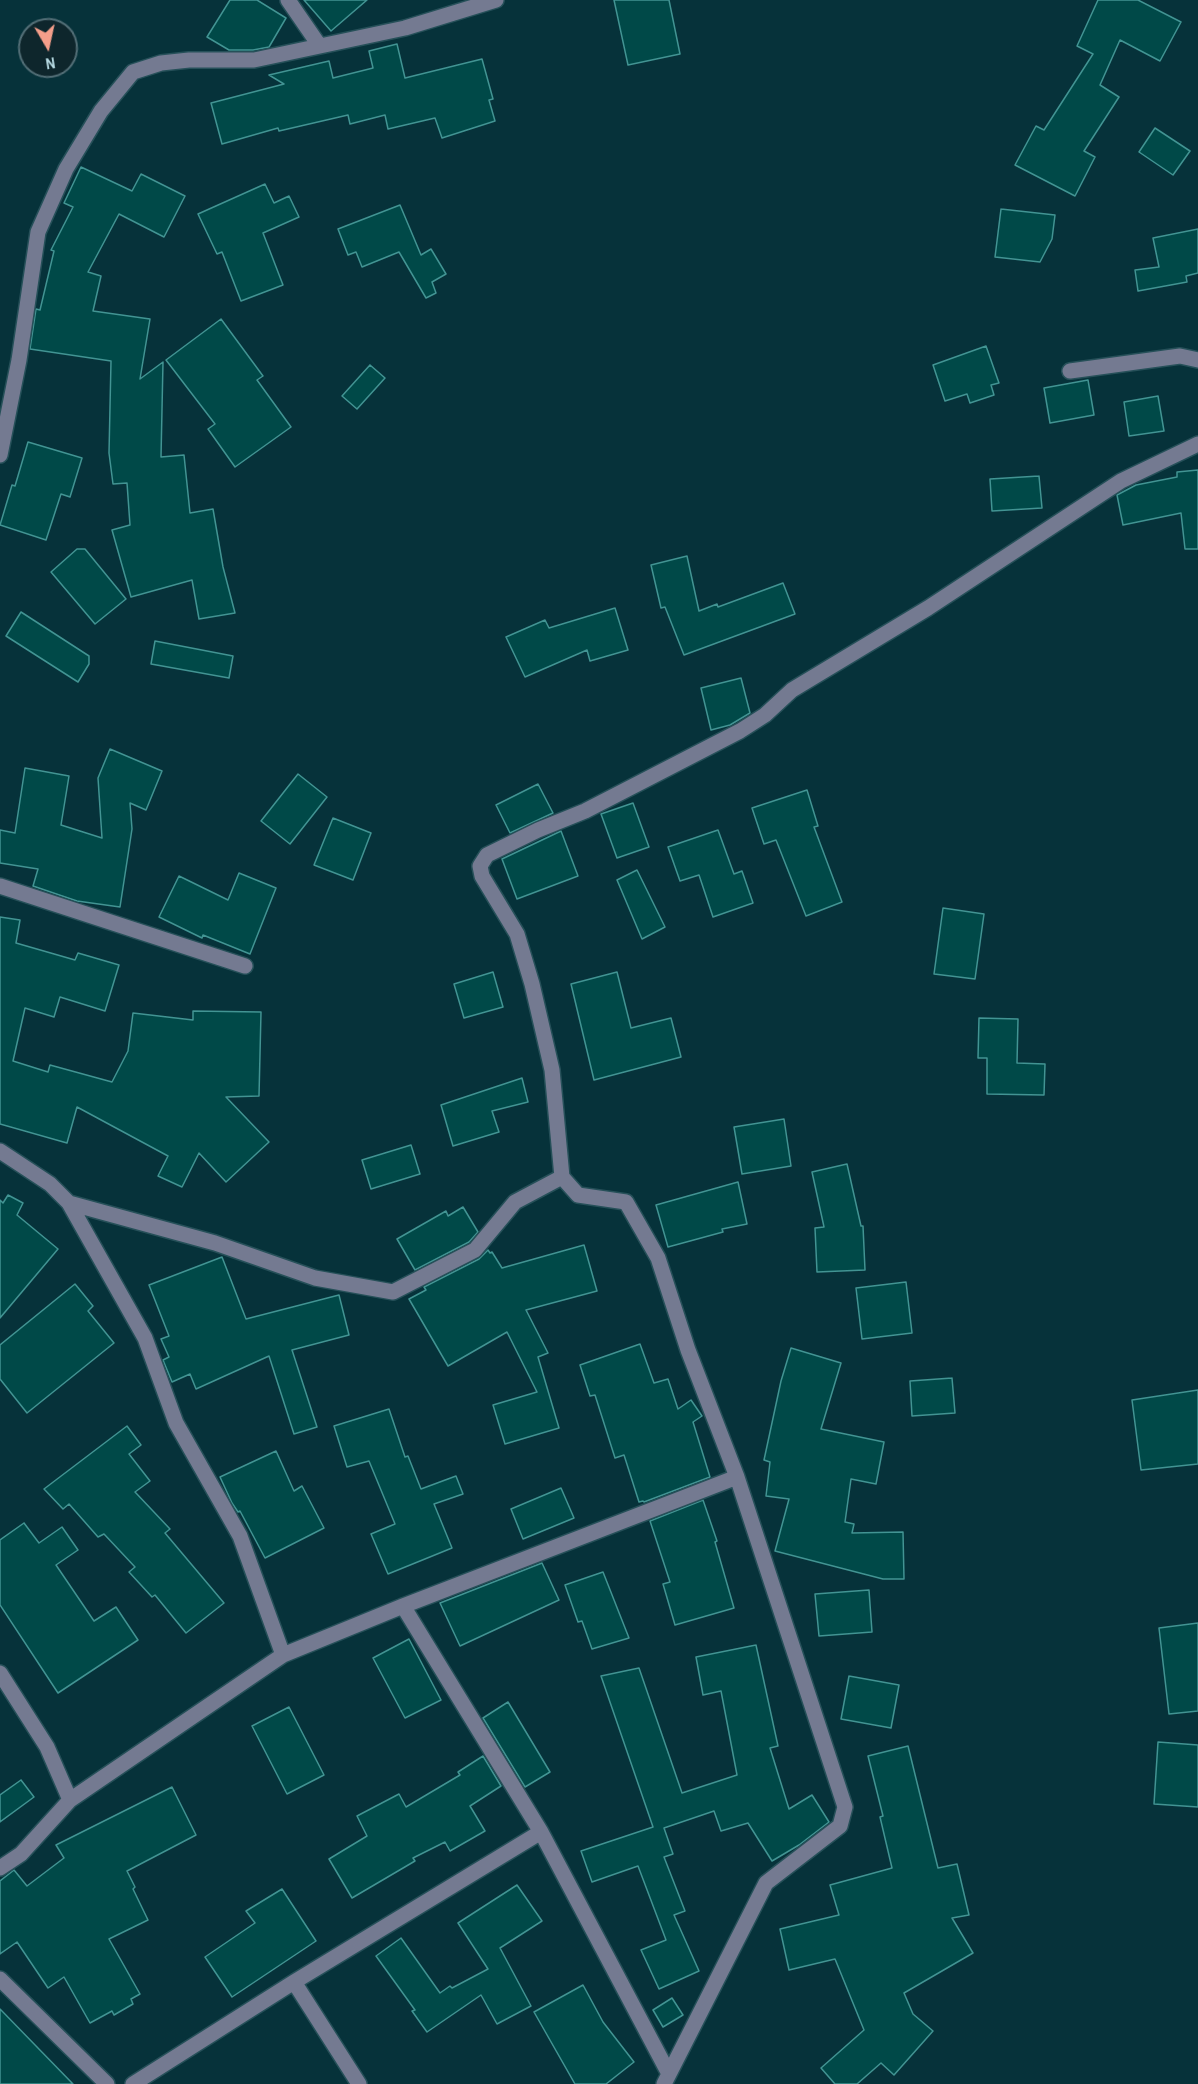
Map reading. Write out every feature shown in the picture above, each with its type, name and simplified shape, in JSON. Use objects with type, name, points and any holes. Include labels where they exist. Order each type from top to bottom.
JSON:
[{"type":"street","points":[[288,0],[319,45]]},
{"type":"street","points":[[0,455],[19,360],[38,232],[66,169],[101,111],[133,72],[161,63],[189,60],[254,60],[405,28],[496,0]]},
{"type":"street","points":[[1070,371],[1180,356],[1198,360]]},
{"type":"street","points":[[666,2078],[766,1883],[840,1826],[845,1807],[737,1477],[688,1350],[658,1258],[626,1202],[578,1195],[562,1177],[552,1070],[532,984],[517,934],[482,876],[480,866],[487,855],[591,807],[740,731],[765,716],[792,690],[928,608],[1121,481],[1198,444]]},
{"type":"street","points":[[0,886],[244,966]]},
{"type":"street","points":[[0,1151],[50,1184],[69,1203],[145,1338],[176,1423],[240,1536],[283,1655]]},
{"type":"street","points":[[69,1203],[215,1243],[315,1278],[393,1292],[475,1250],[515,1202],[562,1177]]},
{"type":"street","points":[[0,1868],[21,1854],[70,1800],[283,1655],[403,1606],[737,1477]]},
{"type":"street","points":[[403,1606],[541,1832],[666,2078]]},
{"type":"street","points":[[0,1673],[47,1747],[70,1800]]},
{"type":"street","points":[[133,2084],[294,1982],[541,1832]]},
{"type":"street","points":[[0,1979],[107,2084]]},
{"type":"street","points":[[294,1982],[359,2084]]},
{"type":"building","points":[[230,0],[257,0],[286,18],[269,47],[229,50],[207,37]]},
{"type":"building","points":[[304,0],[367,0],[331,31]]},
{"type":"building","points":[[614,0],[669,0],[680,54],[628,65]]},
{"type":"building","points":[[1098,0],[1138,0],[1181,22],[1160,61],[1120,40],[1100,85],[1119,97],[1084,151],[1095,157],[1075,196],[1015,165],[1036,126],[1044,130],[1093,54],[1077,46]]},
{"type":"building","points":[[397,44],[405,78],[482,59],[493,99],[489,100],[495,121],[442,138],[435,118],[388,129],[385,115],[350,124],[348,115],[279,131],[278,128],[222,144],[211,103],[284,84],[269,75],[329,61],[333,78],[373,68],[369,51]]},
{"type":"building","points":[[1155,128],[1190,151],[1173,175],[1139,152]]},
{"type":"building","points":[[81,167],[132,191],[141,174],[185,196],[164,237],[119,214],[88,272],[101,276],[93,311],[150,319],[140,379],[163,362],[161,457],[184,455],[190,513],[213,509],[223,567],[235,613],[199,619],[192,580],[131,597],[112,530],[130,525],[127,483],[113,484],[109,453],[111,361],[30,349],[36,309],[40,310],[54,251],[51,250],[73,207],[64,203]]},
{"type":"building","points":[[265,184],[274,203],[289,196],[299,217],[263,233],[283,285],[241,301],[222,252],[217,254],[198,214]]},
{"type":"building","points":[[400,205],[421,255],[431,249],[446,274],[432,282],[436,293],[426,298],[399,252],[362,267],[356,252],[348,255],[338,229]]},
{"type":"building","points":[[1001,209],[1055,215],[1052,239],[1040,262],[995,257]]},
{"type":"building","points":[[1198,229],[1198,273],[1186,276],[1187,282],[1138,291],[1135,270],[1159,267],[1153,238]]},
{"type":"building","points":[[221,319],[263,376],[257,380],[291,427],[235,467],[208,429],[215,424],[166,360]]},
{"type":"building","points":[[986,346],[999,383],[991,385],[994,395],[970,403],[967,394],[945,401],[933,365]]},
{"type":"building","points":[[370,365],[385,378],[357,409],[342,396]]},
{"type":"building","points":[[1088,380],[1094,415],[1050,423],[1044,388]]},
{"type":"building","points":[[1158,396],[1164,431],[1129,436],[1124,402]]},
{"type":"building","points":[[28,442],[82,458],[70,497],[61,494],[46,540],[0,525]]},
{"type":"building","points":[[1198,470],[1198,549],[1185,549],[1181,513],[1123,525],[1117,495],[1136,485],[1177,477],[1177,472]]},
{"type":"building","points":[[1039,476],[1042,508],[992,511],[990,479]]},
{"type":"building","points":[[77,549],[85,549],[126,599],[95,624],[51,572]]},
{"type":"building","points":[[687,556],[699,611],[717,604],[718,607],[783,583],[795,614],[684,655],[665,607],[661,608],[651,565]]},
{"type":"building","points":[[615,608],[628,650],[590,661],[587,650],[525,677],[506,637],[545,620],[549,628]]},
{"type":"building","points":[[21,612],[89,656],[89,664],[78,682],[6,636]]},
{"type":"building","points":[[155,641],[233,656],[229,678],[151,664]]},
{"type":"building","points":[[741,678],[750,713],[730,725],[711,730],[701,688]]},
{"type":"building","points":[[110,749],[162,771],[146,810],[130,803],[132,829],[120,907],[77,901],[33,886],[38,869],[0,863],[0,830],[15,833],[25,768],[69,776],[61,825],[102,838],[98,778]]},
{"type":"building","points":[[298,774],[327,797],[290,844],[261,821]]},
{"type":"building","points":[[538,784],[553,813],[510,833],[496,805]]},
{"type":"building","points":[[807,790],[818,826],[814,827],[842,902],[806,916],[776,840],[764,844],[752,808]]},
{"type":"building","points":[[633,803],[649,847],[617,858],[601,814]]},
{"type":"building","points":[[333,818],[371,833],[353,880],[314,865]]},
{"type":"building","points":[[718,830],[734,874],[742,871],[753,903],[713,917],[699,875],[680,881],[668,847]]},
{"type":"building","points":[[561,831],[578,876],[517,899],[502,859]]},
{"type":"building","points":[[637,870],[665,927],[642,939],[617,880]]},
{"type":"building","points":[[239,873],[276,888],[250,954],[203,935],[202,938],[159,917],[179,876],[228,900]]},
{"type":"building","points":[[943,908],[984,914],[975,979],[934,974]]},
{"type":"building","points":[[0,917],[20,920],[16,943],[75,960],[78,953],[119,965],[105,1011],[60,997],[54,1017],[25,1008],[13,1061],[48,1072],[50,1065],[112,1082],[128,1051],[133,1013],[193,1020],[193,1011],[261,1012],[259,1096],[226,1097],[269,1142],[226,1182],[199,1153],[182,1187],[158,1176],[168,1156],[77,1107],[67,1143],[0,1124]]},
{"type":"building","points":[[493,972],[503,1007],[464,1018],[454,984]]},
{"type":"building","points":[[617,972],[631,1028],[671,1018],[681,1057],[594,1080],[571,984]]},
{"type":"building","points":[[979,1018],[1018,1019],[1017,1063],[1045,1064],[1044,1095],[987,1094],[987,1058],[978,1058]]},
{"type":"building","points":[[522,1078],[528,1102],[492,1111],[499,1132],[453,1146],[441,1105]]},
{"type":"building","points":[[784,1119],[791,1166],[742,1174],[734,1127]]},
{"type":"building","points":[[411,1145],[420,1174],[371,1189],[362,1160]]},
{"type":"building","points":[[847,1164],[861,1226],[863,1226],[865,1270],[817,1272],[815,1228],[824,1227],[812,1172]]},
{"type":"building","points":[[738,1182],[747,1224],[722,1229],[723,1232],[668,1247],[656,1205]]},
{"type":"building","points":[[8,1195],[23,1203],[17,1215],[58,1249],[0,1318],[0,1200],[3,1203]]},
{"type":"building","points":[[463,1207],[478,1232],[469,1242],[415,1270],[397,1239],[446,1211],[448,1216]]},
{"type":"building","points":[[584,1245],[597,1291],[526,1310],[548,1353],[538,1357],[559,1428],[505,1444],[493,1405],[537,1392],[507,1332],[448,1366],[409,1299],[426,1290],[424,1287],[479,1259],[488,1250],[492,1252],[502,1268]]},
{"type":"building","points":[[222,1257],[246,1319],[339,1295],[349,1335],[292,1350],[317,1427],[294,1434],[269,1356],[196,1389],[190,1374],[172,1382],[163,1360],[169,1357],[161,1339],[169,1336],[149,1285]]},
{"type":"building","points":[[906,1282],[912,1333],[862,1339],[856,1288]]},
{"type":"building","points":[[75,1284],[93,1306],[88,1311],[114,1343],[27,1413],[0,1379],[0,1345]]},
{"type":"building","points":[[640,1344],[654,1383],[668,1379],[678,1409],[691,1400],[702,1416],[693,1422],[710,1477],[644,1502],[639,1502],[624,1455],[615,1458],[595,1395],[590,1396],[580,1365]]},
{"type":"building","points":[[791,1348],[841,1363],[821,1429],[884,1442],[876,1484],[851,1479],[845,1522],[854,1524],[852,1533],[903,1532],[904,1579],[883,1579],[775,1551],[789,1499],[766,1496],[770,1462],[764,1460],[781,1381]]},
{"type":"building","points":[[952,1378],[955,1413],[912,1416],[910,1381]]},
{"type":"building","points":[[1198,1390],[1198,1464],[1141,1470],[1132,1400]]},
{"type":"building","points":[[389,1409],[405,1457],[408,1456],[421,1489],[456,1476],[463,1494],[434,1504],[452,1548],[388,1574],[371,1534],[395,1524],[369,1461],[347,1467],[334,1426]]},
{"type":"building","points":[[127,1426],[141,1445],[129,1454],[150,1481],[135,1492],[170,1529],[165,1533],[224,1603],[186,1633],[155,1595],[152,1597],[129,1572],[135,1567],[104,1534],[98,1537],[69,1504],[63,1509],[44,1489]]},
{"type":"building","points":[[276,1451],[294,1491],[302,1486],[324,1528],[265,1558],[240,1511],[238,1512],[232,1503],[220,1477]]},
{"type":"building","points":[[561,1488],[574,1518],[523,1539],[511,1509]]},
{"type":"building","points":[[703,1500],[717,1541],[715,1542],[734,1608],[675,1625],[663,1584],[670,1582],[650,1521]]},
{"type":"building","points":[[24,1523],[39,1543],[62,1527],[78,1550],[56,1565],[94,1621],[116,1607],[138,1640],[58,1693],[0,1605],[0,1540]]},
{"type":"building","points":[[542,1563],[559,1600],[460,1646],[440,1603]]},
{"type":"building","points":[[603,1572],[629,1638],[592,1649],[582,1621],[578,1622],[565,1585]]},
{"type":"building","points":[[869,1590],[872,1632],[819,1636],[815,1594]]},
{"type":"building","points":[[1198,1623],[1198,1711],[1169,1714],[1159,1628]]},
{"type":"building","points":[[409,1639],[441,1700],[405,1718],[373,1658]]},
{"type":"building","points":[[756,1645],[778,1746],[770,1748],[789,1809],[812,1795],[829,1822],[799,1845],[772,1861],[748,1823],[721,1831],[714,1811],[664,1828],[673,1854],[664,1857],[685,1911],[674,1915],[699,1971],[659,1989],[641,1950],[666,1940],[638,1866],[592,1882],[581,1851],[653,1827],[601,1676],[639,1668],[682,1793],[737,1775],[721,1691],[703,1695],[696,1657]]},
{"type":"building","points":[[849,1676],[899,1685],[891,1728],[841,1719]]},
{"type":"building","points":[[508,1702],[550,1772],[525,1787],[483,1718]]},
{"type":"building","points":[[289,1707],[324,1775],[287,1794],[252,1726]]},
{"type":"building","points":[[1158,1742],[1198,1745],[1198,1807],[1154,1804]]},
{"type":"building","points":[[908,1746],[938,1868],[957,1864],[969,1915],[952,1918],[973,1953],[904,1993],[913,2014],[933,2031],[894,2075],[881,2063],[857,2084],[835,2084],[821,2068],[864,2030],[835,1959],[789,1970],[780,1929],[839,1915],[830,1885],[892,1868],[880,1817],[883,1816],[868,1756]]},
{"type":"building","points":[[483,1756],[501,1786],[470,1806],[485,1831],[450,1851],[445,1842],[413,1858],[415,1861],[352,1898],[329,1859],[367,1836],[357,1816],[399,1794],[406,1807],[460,1775],[458,1772]]},
{"type":"building","points":[[21,1780],[34,1797],[0,1822],[0,1795]]},
{"type":"building","points":[[172,1787],[196,1835],[127,1871],[148,1920],[109,1939],[140,1994],[131,1999],[133,2004],[114,2015],[112,2011],[90,2023],[64,1977],[48,1988],[17,1942],[0,1954],[0,1881],[14,1870],[27,1886],[64,1858],[56,1845]]},
{"type":"building","points":[[517,1885],[542,1921],[500,1948],[531,2006],[497,2024],[481,1995],[427,2032],[412,2011],[415,2010],[376,1956],[401,1938],[440,1993],[450,1986],[452,1988],[488,1969],[458,1923]]},
{"type":"building","points":[[282,1889],[316,1941],[232,1997],[205,1957],[255,1923],[246,1911]]},
{"type":"building","points":[[583,1985],[603,2022],[634,2062],[606,2084],[575,2084],[534,2012]]},
{"type":"building","points":[[672,1998],[683,2015],[663,2027],[653,2010]]},
{"type":"building","points":[[0,2009],[73,2084],[0,2084]]}]
